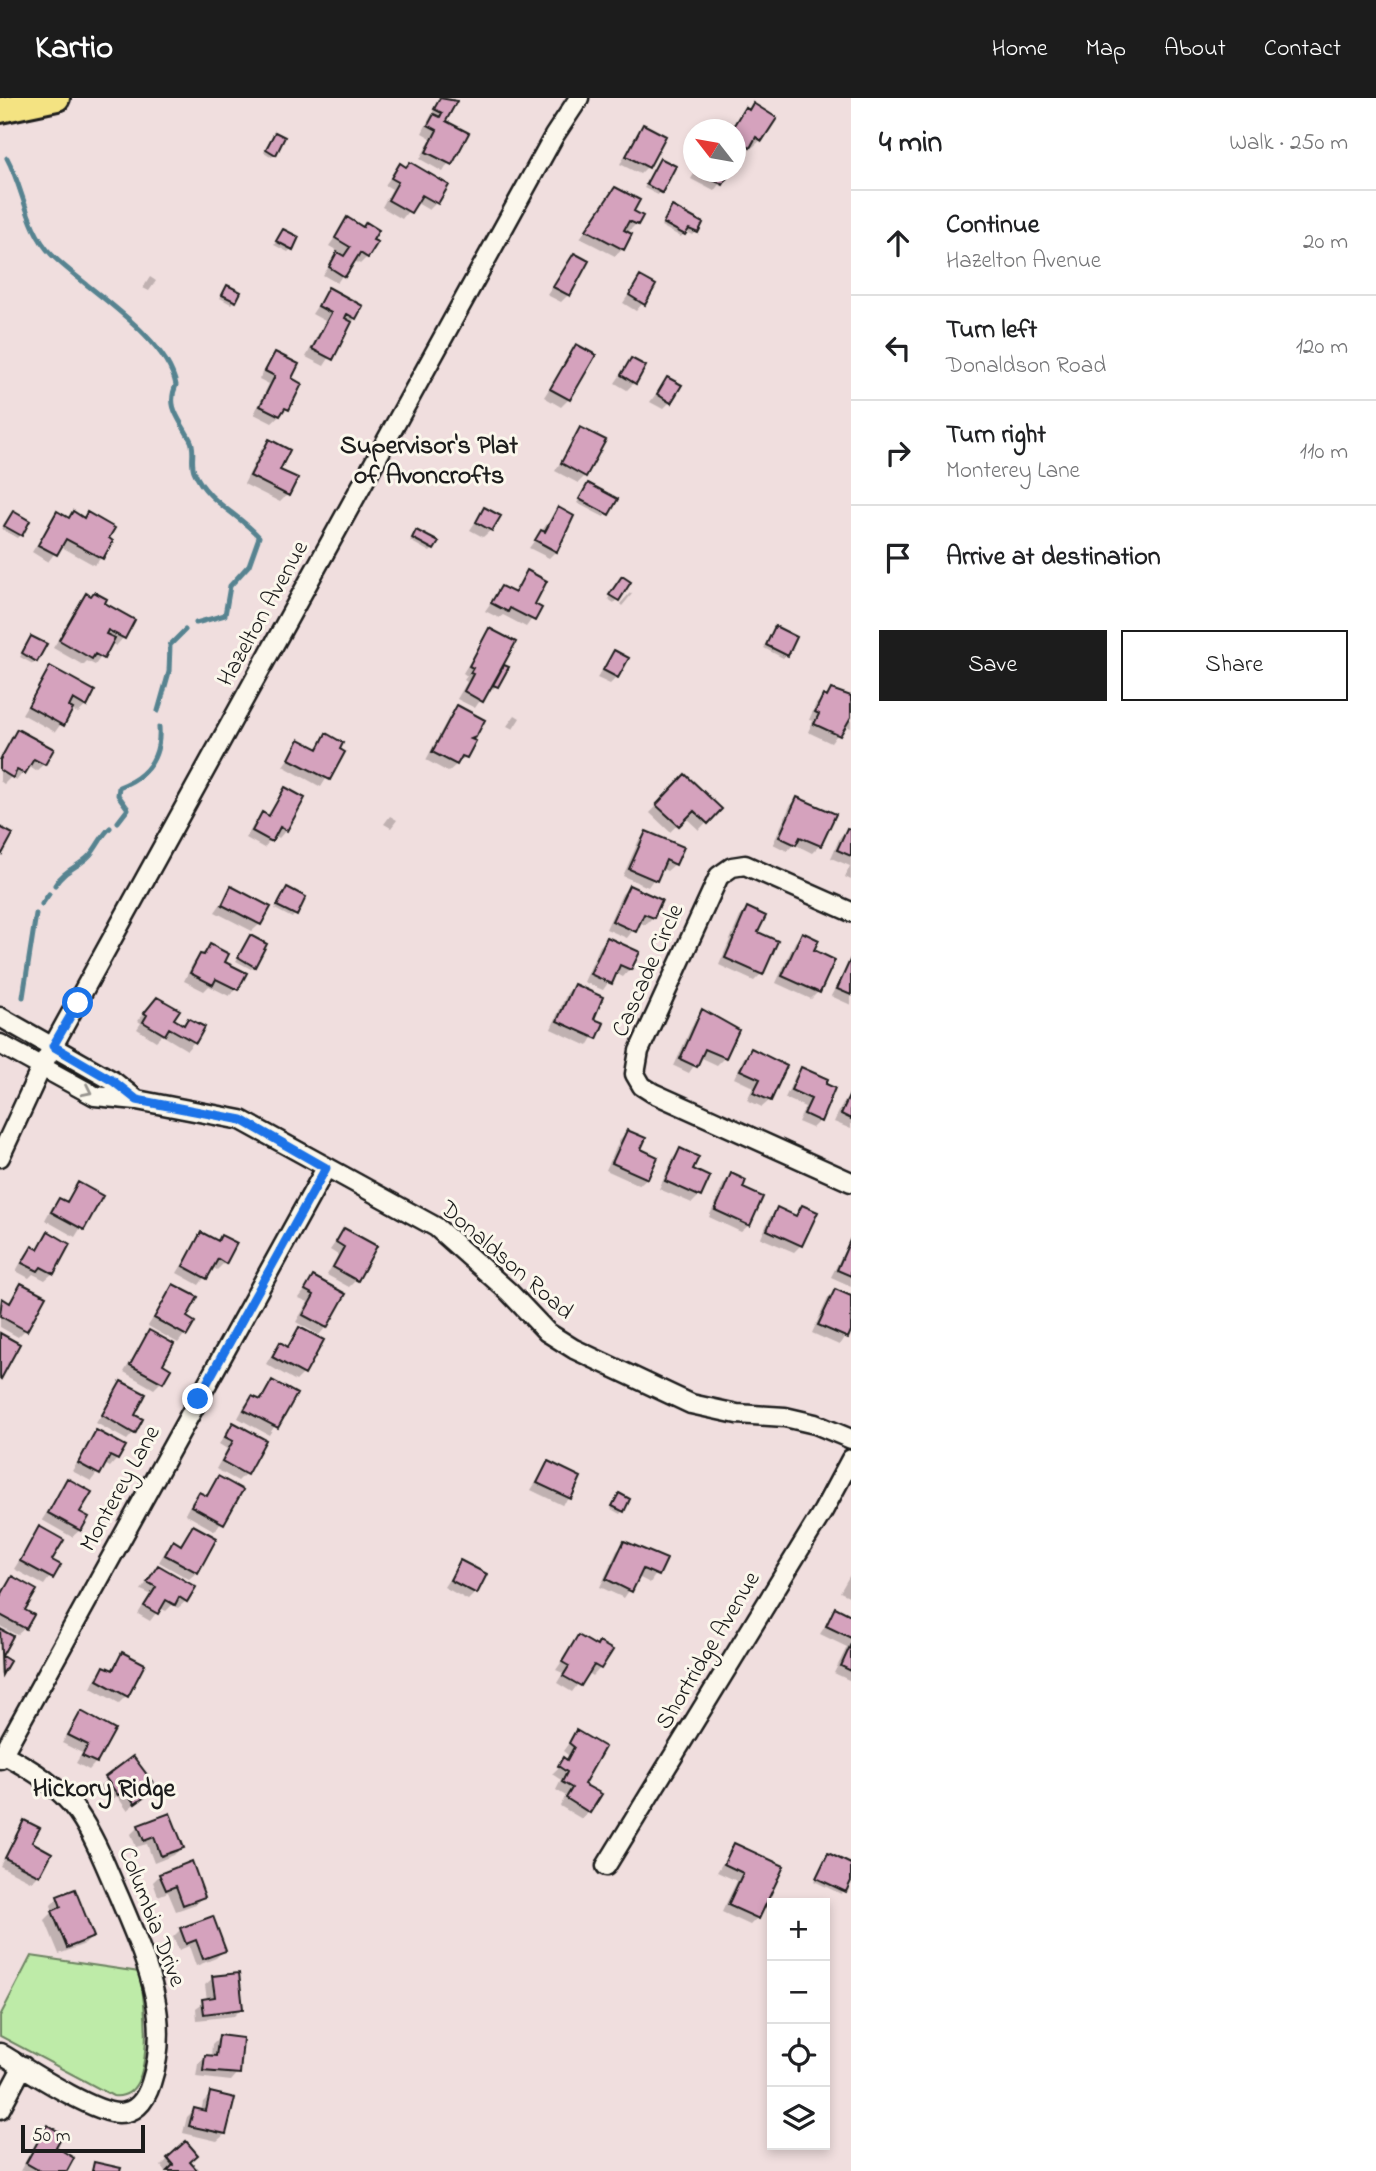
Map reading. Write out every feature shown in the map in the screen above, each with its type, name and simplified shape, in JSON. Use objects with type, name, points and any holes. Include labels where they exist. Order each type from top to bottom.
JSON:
[{"type":"highway","points":[[0,110],[57,98]]},
{"type":"street","name":"Hazelton Avenue","points":[[0,1157],[42,1066],[547,148],[579,98]]},
{"type":"street","name":"Cascade Circle","points":[[851,912],[745,865],[725,870],[719,876],[639,1051],[635,1074],[642,1086],[653,1093],[851,1182]]},
{"type":"street","name":"Donaldson Road","points":[[0,1017],[113,1081],[137,1100]]},
{"type":"street","name":"Donaldson Road","points":[[0,1044],[95,1096],[137,1100],[242,1120],[436,1227],[509,1292],[547,1332],[574,1349],[691,1404],[737,1414],[785,1417],[815,1424],[851,1439]]},
{"type":"street","name":"Monterey Lane","points":[[2,1757],[326,1168]]},
{"type":"street","name":"Shortridge Avenue","points":[[606,1866],[823,1511],[851,1459]]},
{"type":"street","name":"Columbia Drive","points":[[0,2053],[93,2106],[109,2112],[127,2112],[143,2101],[150,2087],[158,2058],[160,2014],[156,1990],[142,1951],[87,1827],[59,1792],[40,1775],[2,1757]]},
{"type":"street","points":[[0,2109],[23,2066]]},
{"type":"green space","points":[[31,1956],[139,1972],[146,2046],[137,2083],[128,2093],[113,2096],[0,2036],[0,2016]]},
{"type":"building","points":[[440,98],[457,101],[446,121],[469,133],[452,165],[426,152],[437,130],[428,125],[434,114],[440,117],[442,113],[434,109]]},
{"type":"building","points":[[753,103],[777,118],[762,141],[756,137],[750,148],[746,145],[746,119],[738,119],[745,107],[749,110]]},
{"type":"building","points":[[643,124],[666,136],[649,168],[626,156]]},
{"type":"building","points":[[275,132],[285,137],[276,155],[266,149]]},
{"type":"building","points":[[660,158],[676,166],[662,193],[646,184]]},
{"type":"building","points":[[410,162],[449,185],[438,204],[422,195],[411,213],[388,200],[398,182],[391,178],[400,163],[406,167]]},
{"type":"building","points":[[615,187],[640,200],[634,211],[643,216],[638,225],[629,221],[624,230],[632,234],[624,250],[586,230]]},
{"type":"building","points":[[672,206],[703,223],[698,233],[689,229],[685,235],[663,223]]},
{"type":"building","points":[[347,217],[363,227],[366,222],[379,230],[373,240],[378,242],[368,258],[360,253],[345,277],[329,267],[337,252],[344,256],[350,247],[335,238]]},
{"type":"building","points":[[283,229],[299,237],[293,250],[276,241]]},
{"type":"building","points":[[574,253],[589,261],[570,296],[553,287]]},
{"type":"building","points":[[640,276],[656,285],[645,305],[629,295]]},
{"type":"building","points":[[227,285],[241,292],[236,302],[222,295]]},
{"type":"building","points":[[328,287],[363,306],[356,319],[347,314],[345,318],[352,322],[333,360],[312,349],[331,313],[318,306]]},
{"type":"building","points":[[576,344],[596,355],[570,400],[550,389]]},
{"type":"building","points":[[275,352],[299,364],[292,378],[302,384],[289,410],[285,408],[280,416],[260,406],[275,376],[265,371]]},
{"type":"building","points":[[631,358],[646,366],[636,384],[621,375]]},
{"type":"building","points":[[667,377],[682,385],[671,403],[657,394]]},
{"type":"building","points":[[580,427],[606,440],[586,477],[561,463]]},
{"type":"building","points":[[269,439],[290,450],[280,470],[298,478],[289,496],[250,476]]},
{"type":"building","points":[[588,483],[618,499],[609,515],[579,499]]},
{"type":"building","points":[[484,507],[501,516],[492,531],[476,522]]},
{"type":"building","points":[[558,507],[574,516],[557,552],[535,540],[541,530],[545,532]]},
{"type":"building","points":[[13,511],[30,521],[22,536],[4,526]]},
{"type":"building","points":[[57,511],[69,518],[73,511],[84,518],[87,512],[115,528],[109,538],[113,541],[103,559],[66,539],[57,555],[38,545]]},
{"type":"building","points":[[416,530],[439,542],[434,550],[412,538]]},
{"type":"building","points":[[527,570],[547,581],[535,604],[542,608],[535,621],[510,608],[508,612],[491,603],[501,586],[515,593]]},
{"type":"building","points":[[622,576],[631,582],[619,601],[609,595]]},
{"type":"building","points":[[94,592],[107,599],[105,603],[135,620],[125,639],[108,630],[106,634],[115,638],[104,659],[95,654],[92,659],[59,640],[86,593],[91,596]]},
{"type":"building","points":[[775,626],[797,637],[788,656],[766,645]]},
{"type":"building","points":[[489,628],[516,642],[483,702],[464,691],[473,674],[470,673],[473,668],[469,666]]},
{"type":"building","points":[[31,636],[47,644],[37,662],[22,653]]},
{"type":"building","points":[[614,650],[629,658],[618,678],[603,670]]},
{"type":"building","points":[[504,665],[509,667],[498,687],[493,685]]},
{"type":"building","points":[[50,666],[95,691],[87,707],[73,699],[69,707],[73,709],[64,726],[28,706]]},
{"type":"building","points":[[831,689],[851,696],[851,717],[840,736],[814,724],[819,714],[815,712],[823,695],[827,697]]},
{"type":"building","points":[[457,705],[485,720],[476,737],[471,739],[476,741],[467,758],[462,756],[457,765],[432,752]]},
{"type":"building","points":[[17,729],[54,749],[45,765],[34,759],[25,774],[17,770],[13,778],[0,770],[0,760]]},
{"type":"building","points":[[326,733],[343,743],[340,749],[345,752],[330,780],[289,759],[299,739],[318,749]]},
{"type":"building","points":[[685,774],[722,809],[708,824],[694,811],[679,826],[656,805]]},
{"type":"building","points":[[285,787],[305,798],[287,831],[280,827],[272,842],[252,831],[262,812],[269,816]]},
{"type":"building","points":[[797,797],[836,814],[821,846],[800,837],[796,845],[779,837]]},
{"type":"building","points":[[0,827],[13,834],[2,854],[0,852]]},
{"type":"building","points":[[847,828],[851,830],[851,856],[837,850]]},
{"type":"building","points":[[646,831],[684,847],[676,865],[666,860],[657,881],[629,869]]},
{"type":"building","points":[[629,885],[662,900],[654,918],[644,914],[636,932],[612,921]]},
{"type":"building","points":[[231,886],[271,907],[261,925],[222,905]]},
{"type":"building","points":[[287,887],[306,897],[297,916],[277,906]]},
{"type":"building","points":[[747,907],[766,916],[758,932],[778,941],[763,975],[725,958]]},
{"type":"building","points":[[802,932],[819,940],[814,950],[835,960],[820,993],[782,976]]},
{"type":"building","points":[[250,935],[267,944],[255,967],[238,957]]},
{"type":"building","points":[[607,937],[640,952],[631,970],[620,965],[612,984],[590,974]]},
{"type":"building","points":[[210,944],[229,954],[225,962],[247,973],[238,990],[216,979],[213,985],[190,973],[200,954],[204,955]]},
{"type":"building","points":[[851,958],[851,995],[837,989]]},
{"type":"building","points":[[574,984],[603,997],[594,1019],[604,1023],[597,1039],[557,1021]]},
{"type":"building","points":[[157,997],[180,1010],[174,1019],[184,1025],[188,1018],[205,1027],[196,1043],[169,1028],[165,1035],[143,1022],[147,1015],[144,1013]]},
{"type":"building","points":[[702,1009],[739,1030],[726,1058],[705,1049],[697,1067],[680,1059]]},
{"type":"building","points":[[751,1048],[787,1066],[771,1101],[753,1093],[760,1079],[740,1070]]},
{"type":"building","points":[[801,1067],[828,1079],[826,1084],[835,1088],[821,1122],[804,1114],[811,1099],[791,1090]]},
{"type":"building","points":[[851,1094],[851,1119],[841,1114]]},
{"type":"building","points":[[627,1130],[646,1138],[641,1149],[658,1157],[648,1179],[612,1163]]},
{"type":"building","points":[[680,1148],[699,1157],[693,1169],[710,1177],[701,1197],[665,1181]]},
{"type":"building","points":[[731,1173],[746,1180],[743,1188],[763,1197],[750,1226],[715,1210]]},
{"type":"building","points":[[78,1182],[103,1196],[84,1230],[51,1212],[59,1198],[67,1202]]},
{"type":"building","points":[[802,1205],[818,1212],[802,1246],[767,1230],[777,1207],[796,1216]]},
{"type":"building","points":[[344,1228],[377,1246],[358,1281],[333,1267],[344,1247],[336,1242]]},
{"type":"building","points":[[48,1231],[70,1244],[54,1274],[41,1267],[38,1271],[22,1263],[32,1246],[38,1249]]},
{"type":"building","points":[[201,1232],[218,1241],[221,1235],[237,1243],[226,1264],[218,1259],[207,1279],[183,1266]]},
{"type":"building","points":[[851,1238],[851,1276],[837,1270]]},
{"type":"building","points":[[313,1276],[346,1294],[327,1328],[303,1315],[314,1295],[305,1290]]},
{"type":"building","points":[[21,1283],[46,1296],[27,1331],[0,1316],[2,1298],[10,1303]]},
{"type":"building","points":[[173,1284],[198,1297],[187,1317],[195,1322],[187,1336],[154,1318]]},
{"type":"building","points":[[835,1289],[851,1296],[851,1331],[848,1338],[818,1325]]},
{"type":"building","points":[[299,1327],[324,1340],[305,1375],[272,1357],[280,1342],[288,1347]]},
{"type":"building","points":[[149,1330],[174,1344],[163,1364],[171,1369],[163,1383],[130,1365]]},
{"type":"building","points":[[0,1333],[20,1344],[1,1379],[0,1378]]},
{"type":"building","points":[[272,1380],[297,1394],[278,1428],[244,1410],[252,1396],[261,1400]]},
{"type":"building","points":[[121,1381],[146,1394],[135,1415],[143,1419],[135,1434],[102,1415]]},
{"type":"building","points":[[233,1422],[266,1440],[247,1475],[222,1461],[233,1441],[225,1437]]},
{"type":"building","points":[[96,1430],[126,1446],[118,1460],[110,1456],[100,1475],[78,1463]]},
{"type":"building","points":[[548,1461],[581,1477],[571,1499],[537,1483]]},
{"type":"building","points":[[218,1476],[243,1490],[224,1524],[191,1506],[199,1492],[207,1496]]},
{"type":"building","points":[[67,1478],[92,1492],[80,1512],[89,1517],[81,1531],[48,1513]]},
{"type":"building","points":[[619,1493],[630,1499],[624,1512],[612,1506]]},
{"type":"building","points":[[193,1525],[217,1538],[198,1573],[165,1555],[173,1540],[181,1545]]},
{"type":"building","points":[[39,1526],[64,1540],[52,1560],[61,1565],[53,1579],[20,1561]]},
{"type":"building","points":[[624,1541],[667,1559],[659,1576],[643,1569],[632,1592],[606,1579]]},
{"type":"building","points":[[460,1560],[487,1574],[477,1594],[450,1580]]},
{"type":"building","points":[[158,1565],[196,1587],[187,1602],[179,1597],[175,1605],[166,1600],[158,1614],[144,1606],[156,1587],[147,1582]]},
{"type":"building","points":[[12,1576],[37,1590],[25,1610],[34,1615],[26,1629],[0,1615],[0,1597]]},
{"type":"building","points":[[835,1607],[851,1615],[851,1638],[826,1626]]},
{"type":"building","points":[[0,1629],[13,1636],[2,1656],[10,1661],[2,1675]]},
{"type":"building","points":[[578,1635],[597,1646],[599,1642],[613,1650],[601,1669],[594,1665],[581,1686],[563,1676],[569,1666],[562,1662]]},
{"type":"building","points":[[851,1644],[851,1671],[841,1666]]},
{"type":"building","points":[[122,1652],[145,1664],[128,1697],[97,1680],[104,1666],[113,1670]]},
{"type":"building","points":[[81,1711],[115,1730],[97,1763],[82,1756],[88,1745],[68,1735]]},
{"type":"building","points":[[576,1730],[605,1747],[584,1784],[602,1794],[590,1813],[566,1798],[572,1788],[562,1782],[567,1772],[558,1766],[563,1757],[567,1760],[574,1747],[569,1743]]},
{"type":"building","points":[[133,1756],[157,1788],[135,1804],[125,1790],[118,1795],[105,1777]]},
{"type":"building","points":[[170,1813],[184,1848],[161,1856],[154,1837],[144,1841],[138,1825]]},
{"type":"building","points":[[24,1820],[40,1828],[32,1842],[52,1853],[40,1876],[5,1858]]},
{"type":"building","points":[[734,1843],[784,1866],[759,1919],[728,1905],[743,1873],[724,1864]]},
{"type":"building","points":[[828,1853],[851,1864],[851,1881],[846,1892],[816,1878]]},
{"type":"building","points":[[192,1861],[205,1897],[183,1905],[176,1886],[166,1890],[159,1874]]},
{"type":"building","points":[[75,1889],[94,1937],[67,1948],[52,1911],[61,1907],[57,1896]]},
{"type":"building","points":[[213,1916],[226,1951],[203,1959],[196,1940],[186,1944],[180,1928]]},
{"type":"building","points":[[239,1973],[243,2009],[204,2014],[202,1999],[215,1997],[212,1976]]},
{"type":"building","points":[[219,2035],[243,2038],[240,2074],[203,2071],[205,2055],[216,2056]]},
{"type":"building","points":[[210,2092],[235,2098],[226,2134],[189,2126],[194,2108],[206,2111]]},
{"type":"building","points":[[47,2125],[63,2134],[56,2147],[74,2158],[67,2171],[40,2171],[26,2163]]},
{"type":"building","points":[[186,2141],[198,2155],[190,2162],[198,2171],[167,2171],[173,2165],[167,2158]]},
{"type":"building","points":[[94,2162],[121,2168],[120,2171],[92,2171]]},
{"type":"waterway","points":[[7,158],[43,245],[142,331],[158,349],[176,385],[173,406],[192,443],[193,467],[199,482],[259,537],[249,565],[230,586],[225,615],[196,623]]},
{"type":"waterway","points":[[158,711],[169,672],[170,645],[185,630]]},
{"type":"waterway","points":[[118,822],[128,809],[118,795],[119,787],[137,778],[155,757],[159,727]]},
{"type":"waterway","points":[[55,885],[90,855],[110,828]]},
{"type":"waterway","points":[[42,904],[49,894]]},
{"type":"waterway","points":[[23,997],[36,914]]},
{"type":"district","name":"Supervisor's Plat of Avoncrofts","points":[[429,462]]},
{"type":"district","name":"Hickory Ridge","points":[[104,1790]]},
{"type":"route","points":[[78,1003],[53,1046],[113,1081],[137,1100],[242,1120],[326,1168],[198,1399]]}]
